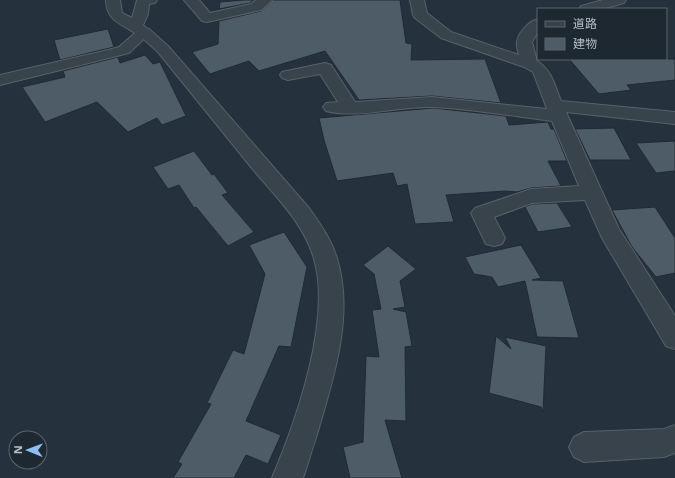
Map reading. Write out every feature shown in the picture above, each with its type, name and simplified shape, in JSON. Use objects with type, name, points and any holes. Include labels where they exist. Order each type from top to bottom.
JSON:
[{"type":"street","points":[[114,0],[113,6],[116,15],[139,29],[164,49],[302,214],[320,241],[328,269],[331,303],[324,353],[312,407],[290,476]]},
{"type":"street","points":[[0,80],[124,50],[139,29],[143,1],[150,0]]},
{"type":"street","points":[[191,0],[207,18],[256,7],[265,0]]},
{"type":"street","points":[[417,0],[420,15],[446,35],[530,64],[539,69],[610,232],[675,338]]},
{"type":"street","points":[[590,8],[619,0]]},
{"type":"street","points":[[530,64],[524,40],[525,35],[537,24]]},
{"type":"street","points":[[288,75],[324,68],[350,107]]},
{"type":"street","points":[[332,107],[432,102],[675,118]]},
{"type":"street","points":[[494,238],[482,213],[531,196],[592,192]]},
{"type":"street","points":[[584,447],[664,443],[675,439]]},
{"type":"building","points":[[254,0],[250,3],[219,9],[220,2]]},
{"type":"building","points":[[273,0],[400,0],[406,43],[412,44],[411,60],[485,59],[501,103],[432,96],[359,100],[325,51],[259,71],[249,61],[210,74],[192,52],[218,44],[219,21],[261,11]]},
{"type":"building","points":[[108,29],[114,47],[60,60],[54,40]]},
{"type":"building","points":[[145,55],[153,64],[160,62],[186,116],[162,125],[157,118],[128,132],[97,102],[45,122],[22,87],[65,77],[63,71],[118,57],[120,63]]},
{"type":"building","points":[[675,59],[675,80],[627,85],[631,90],[599,94],[570,60]]},
{"type":"building","points":[[433,108],[506,116],[509,125],[548,122],[551,129],[554,129],[567,161],[548,161],[561,186],[531,188],[517,192],[506,191],[446,195],[454,222],[415,224],[407,184],[397,186],[393,173],[337,181],[324,140],[319,118]]},
{"type":"building","points":[[614,128],[631,160],[590,160],[575,129]]},
{"type":"building","points":[[675,141],[675,171],[656,173],[636,143]]},
{"type":"building","points":[[194,151],[228,193],[222,195],[254,232],[228,246],[196,207],[194,208],[179,185],[168,189],[153,167]]},
{"type":"building","points":[[557,203],[572,227],[538,232],[525,207],[532,204]]},
{"type":"building","points":[[655,207],[675,238],[675,273],[656,277],[632,247],[612,210]]},
{"type":"building","points":[[284,232],[307,267],[291,347],[279,346],[246,421],[281,435],[268,464],[246,455],[234,478],[173,478],[182,464],[178,462],[211,404],[207,403],[233,350],[244,354],[265,274],[249,245]]},
{"type":"building","points":[[521,245],[541,278],[532,280],[563,281],[579,338],[537,337],[525,281],[498,287],[492,277],[474,274],[465,257]]},
{"type":"building","points":[[388,246],[416,269],[400,281],[405,307],[393,309],[406,312],[412,346],[405,347],[406,421],[385,420],[402,478],[350,478],[343,447],[363,442],[366,356],[379,357],[372,310],[381,309],[374,274],[363,265]]},
{"type":"building","points":[[496,336],[511,349],[505,337],[546,346],[543,412],[541,407],[489,393]]}]
